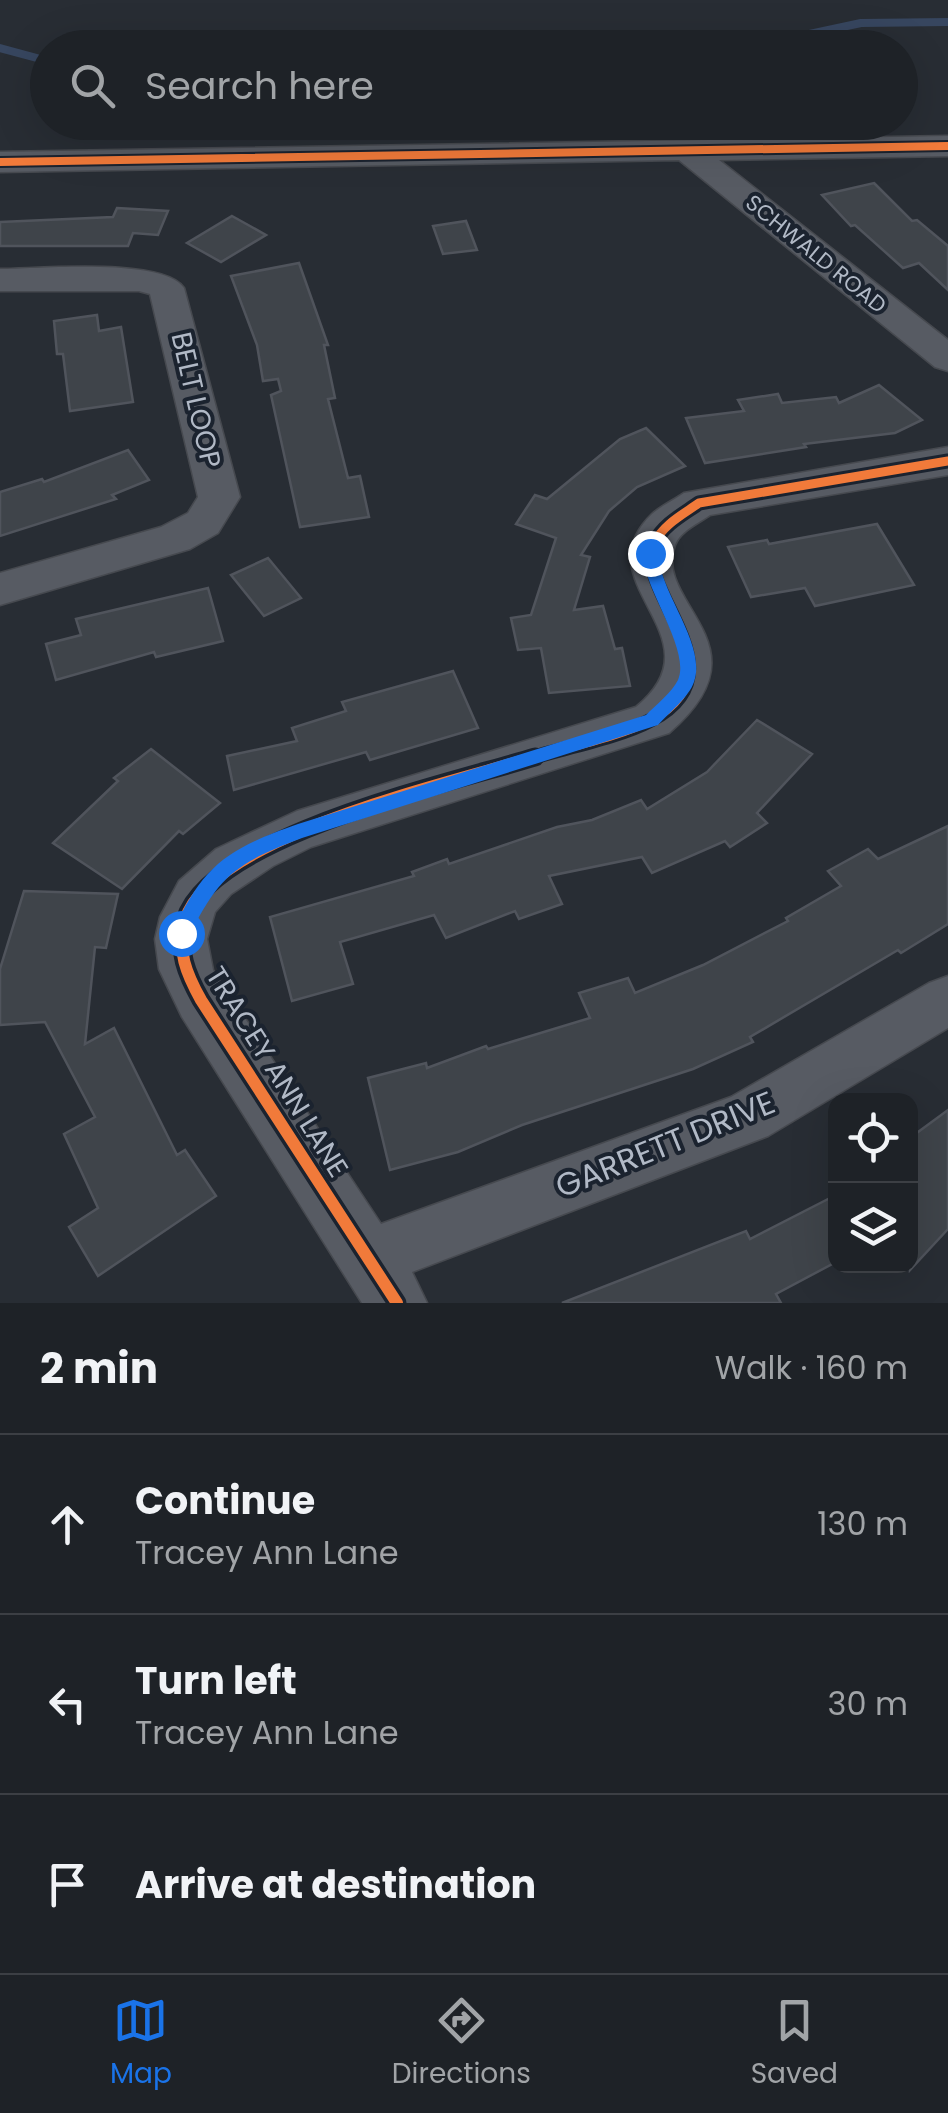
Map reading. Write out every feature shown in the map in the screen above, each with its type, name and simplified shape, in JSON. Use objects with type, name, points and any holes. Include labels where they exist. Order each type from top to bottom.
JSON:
[{"type":"street","points":[[0,162],[948,146]]},
{"type":"street","name":"SCHWALD ROAD","points":[[684,149],[948,359]]},
{"type":"street","name":"BELT LOOP","points":[[0,280],[143,280],[166,288],[219,497],[203,522],[175,538],[0,589]]},
{"type":"street","name":"TRACEY ANN LANE","points":[[382,1281],[201,1000],[183,962],[181,933],[197,898],[215,875],[250,850],[652,720],[686,683],[690,661],[651,570],[650,553],[656,535],[675,516],[699,503],[948,461]]},
{"type":"street","name":"GARRETT DRIVE","points":[[382,1281],[748,1117],[948,1000]]},
{"type":"building","points":[[874,183],[912,221],[917,220],[948,246],[948,290],[919,263],[903,268],[855,225],[851,226],[822,195]]},
{"type":"building","points":[[117,208],[168,211],[158,235],[133,233],[128,246],[0,246],[0,222],[113,217]]},
{"type":"building","points":[[232,216],[266,235],[221,262],[187,243]]},
{"type":"building","points":[[466,221],[477,250],[443,254],[433,226]]},
{"type":"building","points":[[299,263],[328,345],[324,345],[335,398],[328,399],[348,478],[360,476],[369,517],[300,527],[271,395],[281,391],[278,379],[263,381],[257,345],[231,276]]},
{"type":"building","points":[[97,315],[99,331],[121,327],[133,402],[70,411],[63,354],[57,354],[54,321]]},
{"type":"building","points":[[879,385],[922,420],[895,433],[804,444],[806,447],[705,463],[686,418],[744,411],[738,400],[778,394],[782,403],[836,397],[839,403]]},
{"type":"building","points":[[646,428],[685,466],[637,487],[609,511],[581,555],[590,557],[574,610],[603,606],[615,649],[622,648],[630,686],[549,693],[541,648],[518,650],[511,618],[531,615],[556,538],[516,524],[535,495],[547,499],[620,439]]},
{"type":"building","points":[[128,450],[149,480],[112,495],[116,499],[0,536],[0,492],[42,479],[44,482]]},
{"type":"building","points":[[877,524],[914,585],[815,606],[805,588],[751,597],[728,547],[767,540],[769,544]]},
{"type":"building","points":[[268,558],[301,598],[264,616],[231,575]]},
{"type":"building","points":[[208,588],[223,641],[156,657],[154,652],[56,680],[46,644],[81,635],[76,619]]},
{"type":"building","points":[[453,671],[478,728],[370,760],[366,752],[234,790],[227,756],[297,741],[292,728],[346,711],[342,702]]},
{"type":"building","points":[[757,720],[812,754],[757,813],[767,823],[730,847],[725,841],[652,873],[642,857],[549,876],[562,904],[519,919],[515,911],[446,938],[434,915],[340,942],[353,984],[292,1001],[270,917],[414,876],[412,872],[447,859],[449,864],[557,827],[592,820],[641,800],[647,809],[707,772]]},
{"type":"building","points":[[151,749],[220,803],[183,834],[179,831],[122,889],[53,843],[118,781],[114,778]]},
{"type":"building","points":[[948,826],[948,924],[901,953],[898,950],[750,1037],[753,1042],[693,1069],[522,1125],[458,1152],[390,1170],[368,1078],[426,1063],[427,1068],[486,1046],[488,1049],[590,1018],[579,993],[628,978],[635,993],[703,965],[788,921],[786,918],[841,886],[828,871],[868,849],[878,859]]},
{"type":"building","points":[[24,891],[118,894],[106,948],[95,947],[85,1044],[114,1028],[177,1155],[185,1150],[216,1196],[98,1276],[69,1227],[98,1208],[64,1134],[95,1117],[45,1022],[0,1025],[0,969]]},
{"type":"building","points":[[948,1110],[948,1229],[918,1261],[918,1183],[918,1132]]},
{"type":"building","points":[[828,1199],[828,1266],[776,1294],[781,1303],[562,1303],[746,1231],[750,1239]]},
{"type":"waterway","points":[[828,30],[861,23],[948,22]]},
{"type":"waterway","points":[[0,48],[30,56]]},
{"type":"cycle path","points":[[0,162],[948,146]]},
{"type":"cycle path","points":[[397,1303],[192,982],[184,964],[181,939],[186,917],[197,897],[233,864],[297,831],[652,720],[681,690],[689,660],[684,636],[652,568],[652,547],[666,525],[699,503],[948,461]]},
{"type":"route","points":[[181,933],[197,898],[215,875],[250,850],[619,734],[652,720],[686,683],[690,661],[651,570],[650,553]]}]
